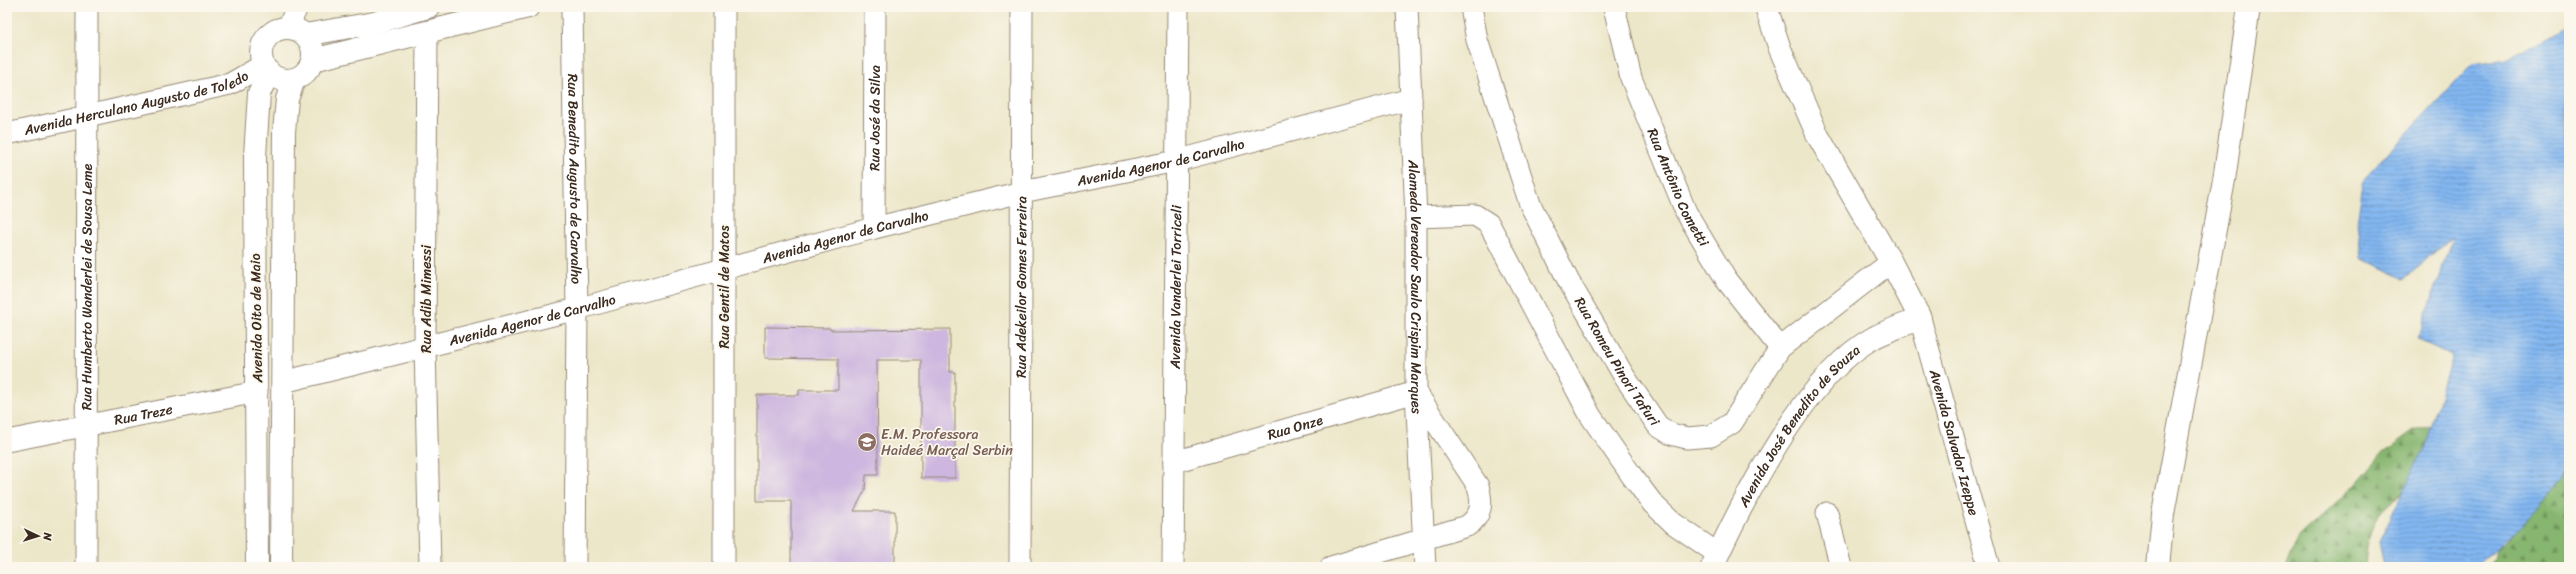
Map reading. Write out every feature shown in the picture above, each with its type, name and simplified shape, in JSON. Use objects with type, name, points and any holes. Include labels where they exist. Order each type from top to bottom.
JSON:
[{"type":"street","name":"Rua Humberto Wanderlei de Sousa Leme","points":[[86,567],[85,424],[88,115],[87,7]]},
{"type":"street","points":[[297,7],[297,31],[310,42],[313,60],[528,7]]},
{"type":"street","name":"Avenida Oito de Maio","points":[[256,567],[257,392],[254,357],[256,112],[259,92],[266,69],[261,48],[265,39],[279,28],[297,31],[374,22],[428,7]]},
{"type":"street","name":"Rua Benedito Augusto de Carvalho","points":[[572,7],[577,309],[575,567]]},
{"type":"street","name":"Rua Gentil de Matos","points":[[724,7],[724,567]]},
{"type":"street","name":"Rua José da Silva","points":[[874,228],[875,7]]},
{"type":"street","name":"Rua Adekeilor Gomes Ferreira","points":[[1020,567],[1022,7]]},
{"type":"street","name":"Avenida Vanderlei Torriceli","points":[[1173,567],[1178,7]]},
{"type":"street","name":"Alameda Vereador Saulo Crispim Marques","points":[[1407,7],[1416,218],[1416,392],[1425,567]]},
{"type":"street","name":"Rua Romeu Pinori Tafuri","points":[[1471,7],[1477,40],[1530,204],[1572,287],[1624,376],[1658,426],[1671,434],[1688,438],[1711,436],[1732,423],[1780,348],[1891,262]]},
{"type":"street","name":"Rua Antônio Cometti","points":[[1614,7],[1631,78],[1686,212],[1727,282],[1780,348]]},
{"type":"street","points":[[1766,7],[1780,49],[1818,136],[1891,262],[1920,318]]},
{"type":"street","points":[[2158,567],[2163,514],[2224,180],[2250,7]]},
{"type":"street","name":"Rua Adib Mimessi","points":[[426,32],[425,346],[430,567]]},
{"type":"street","name":"Avenida Oito de Maio","points":[[281,567],[284,132],[287,100],[294,80],[308,68],[313,60]]},
{"type":"street","name":"Avenida Herculano Augusto de Toledo","points":[[7,134],[230,84],[266,69]]},
{"type":"street","points":[[266,69],[276,78],[294,80]]},
{"type":"street","name":"Avenida Agenor de Carvalho","points":[[283,382],[577,309],[724,267],[874,228],[1022,192],[1176,161],[1411,98]]},
{"type":"street","points":[[1416,218],[1475,215],[1489,224],[1590,415],[1653,504],[1715,560]]},
{"type":"street","name":"Avenida José Benedito de Souza","points":[[1715,560],[1766,463],[1813,390],[1847,358],[1874,337],[1920,318]]},
{"type":"street","name":"Avenida Salvador Izeppe","points":[[1920,318],[1989,567]]},
{"type":"street","name":"Rua Treze","points":[[7,441],[85,424],[257,392]]},
{"type":"street","points":[[1331,567],[1467,526],[1474,521],[1480,511],[1481,498],[1478,486],[1416,392]]},
{"type":"street","name":"Rua Onze","points":[[1174,462],[1416,392]]},
{"type":"street","points":[[1827,513],[1841,567]]},
{"type":"green space","points":[[2435,425],[2424,479],[2397,497],[2387,505],[2380,514],[2374,523],[2370,535],[2365,567],[2286,567],[2298,538],[2355,485],[2381,455],[2414,431]]},
{"type":"green space","points":[[2569,442],[2569,567],[2489,567],[2494,561],[2496,550],[2508,541],[2546,488]]},
{"type":"water","points":[[2569,27],[2569,467],[2565,479],[2515,532],[2477,567],[2384,567],[2379,542],[2427,441],[2452,355],[2418,340],[2453,236],[2404,279],[2361,257],[2357,222],[2364,179],[2472,64],[2507,59]]},
{"type":"building","points":[[765,327],[830,328],[830,330],[950,329],[950,372],[955,372],[955,478],[921,478],[921,360],[877,360],[878,475],[866,475],[865,490],[854,511],[895,511],[895,567],[791,567],[791,501],[757,501],[757,395],[799,395],[799,390],[838,390],[838,359],[765,358]]},
{"type":"place","name":"E.M. Professora Haideé Marçal Serbin","points":[[867,442]]}]
